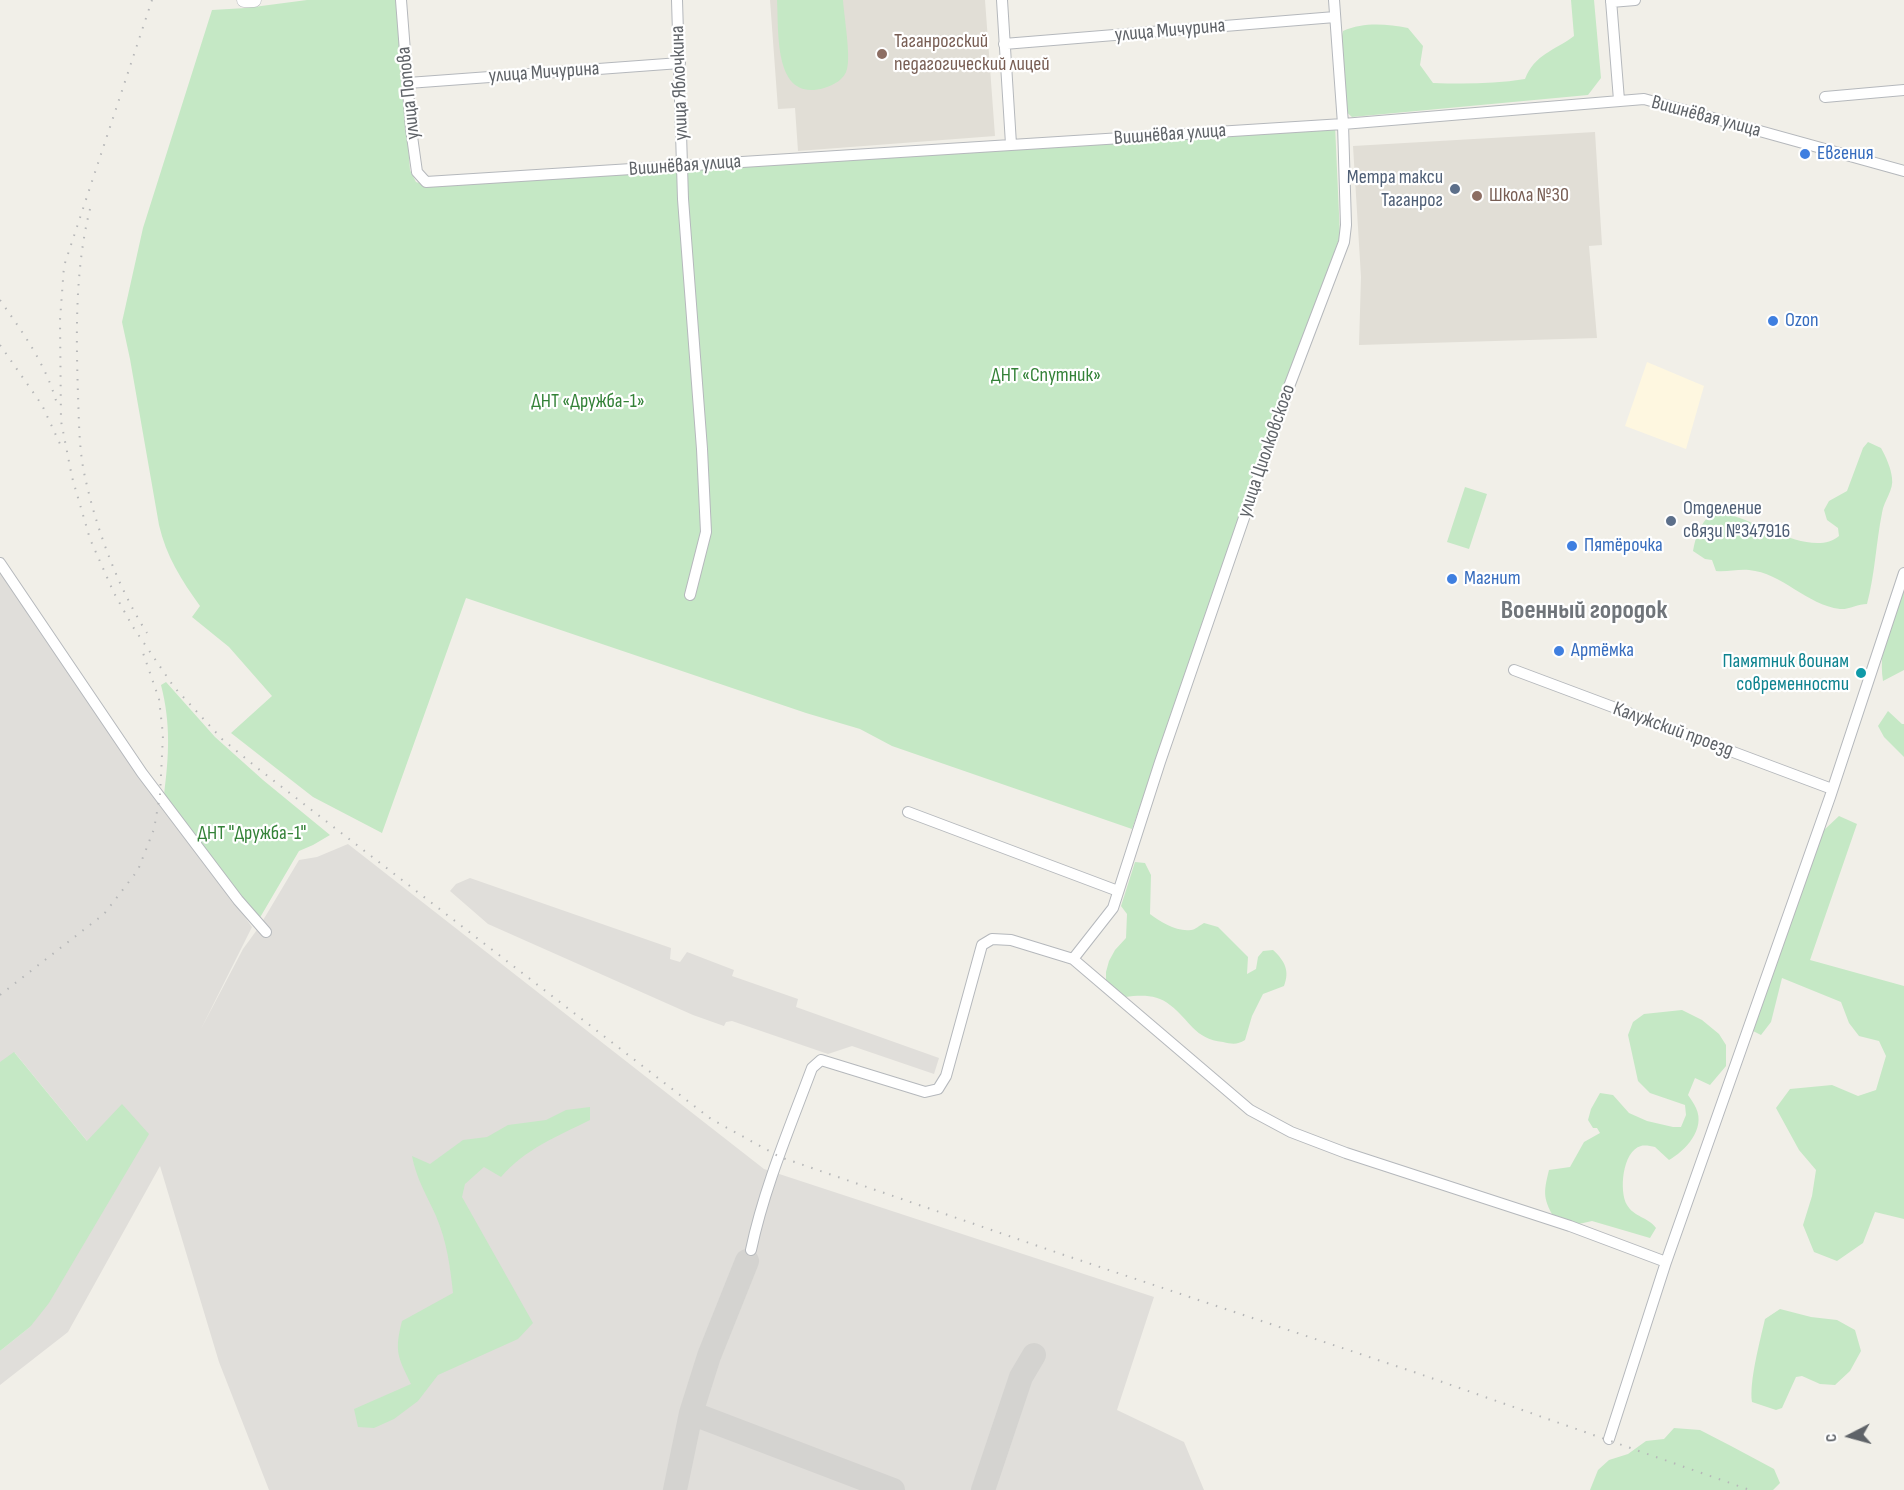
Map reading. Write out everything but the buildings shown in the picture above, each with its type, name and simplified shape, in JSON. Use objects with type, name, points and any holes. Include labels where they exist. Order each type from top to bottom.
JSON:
[{"type":"street","points":[[244,0],[254,0]]},
{"type":"street","name":"улица Попова","points":[[400,0],[417,172],[426,182]]},
{"type":"street","name":"улица Яблочкина","points":[[677,0],[682,166],[706,532],[690,595]]},
{"type":"street","points":[[1002,0],[1011,144]]},
{"type":"street","name":"улица Циолковского","points":[[1073,959],[1113,908],[1160,762],[1283,406],[1344,242],[1346,225],[1343,124],[1334,0]]},
{"type":"street","points":[[1619,100],[1611,1],[1635,0]]},
{"type":"street","name":"улица Мичурина","points":[[1004,44],[1335,17]]},
{"type":"street","name":"улица Мичурина","points":[[408,83],[680,63]]},
{"type":"street","points":[[1825,97],[1904,90]]},
{"type":"street","name":"Вишнёвая улица","points":[[426,182],[1343,124],[1644,99],[1904,171]]},
{"type":"street","points":[[0,564],[142,773],[238,900],[266,932]]},
{"type":"street","points":[[1609,1439],[1666,1262],[1832,789],[1904,573]]},
{"type":"street","name":"Калужский проезд","points":[[1515,670],[1832,789]]},
{"type":"street","points":[[908,812],[1119,891]]},
{"type":"street","points":[[751,1250],[755,1231],[812,1068],[821,1060],[925,1092],[938,1089],[946,1076],[982,945],[992,939],[1011,940],[1073,959],[1250,1110],[1291,1132],[1346,1153],[1570,1226],[1666,1262]]},
{"type":"shaded area","name":"Таганрогский педагогический лицей","points":[[770,0],[985,0],[995,136],[798,151],[795,108],[778,109]]},
{"type":"shaded area","name":"Школа №30","points":[[1595,132],[1602,245],[1589,246],[1597,338],[1359,345],[1361,277],[1353,146]]},
{"type":"shaded area","points":[[1647,362],[1704,386],[1686,449],[1625,426]]},
{"type":"shaded area","points":[[0,571],[43,637],[252,927],[201,1029],[243,949],[259,927],[299,860],[317,857],[348,844],[764,1169],[1154,1297],[1117,1410],[1184,1442],[1204,1490],[269,1490],[219,1362],[160,1166],[68,1332],[0,1385],[0,1351],[30,1327],[88,1142],[15,1053],[0,1063]]},
{"type":"shaded area","points":[[470,878],[671,948],[670,959],[680,962],[687,952],[734,970],[732,976],[798,999],[796,1007],[939,1058],[934,1074],[852,1046],[828,1054],[732,1021],[726,1022],[724,1026],[693,1015],[488,924],[450,891],[456,884]]},
{"type":"green space","points":[[307,0],[397,0],[410,170],[416,182],[431,187],[1335,125],[1340,236],[1132,829],[892,746],[860,729],[806,713],[466,598],[382,833],[313,797],[231,733],[272,696],[229,647],[192,617],[200,606],[175,568],[159,525],[122,322],[143,228],[212,10]]},
{"type":"green space","points":[[777,0],[843,0],[848,63],[846,73],[838,81],[824,88],[807,90],[795,85],[787,75],[779,45]]},
{"type":"green space","points":[[1571,0],[1594,0],[1601,78],[1588,95],[1352,117],[1342,108],[1338,57],[1343,31],[1359,26],[1375,25],[1408,28],[1423,46],[1420,65],[1433,83],[1513,81],[1525,79],[1540,58],[1574,36]]},
{"type":"green space","points":[[1868,442],[1881,448],[1889,466],[1892,482],[1882,513],[1867,604],[1843,609],[1828,606],[1816,602],[1761,572],[1716,571],[1712,560],[1705,559],[1693,551],[1699,530],[1712,513],[1730,515],[1801,541],[1828,542],[1839,536],[1838,528],[1827,520],[1824,510],[1829,501],[1847,491],[1863,448]]},
{"type":"green space","points":[[1465,487],[1487,494],[1469,549],[1447,542]]},
{"type":"green space","points":[[1904,573],[1904,670],[1883,681],[1884,639]]},
{"type":"green space","name":"ДНТ \"Дружба-1\"","points":[[166,682],[215,737],[330,835],[299,851],[258,921],[164,795],[168,740],[161,685]]},
{"type":"green space","points":[[1888,711],[1904,724],[1904,757],[1884,737],[1878,726]]},
{"type":"green space","points":[[1839,816],[1857,824],[1810,960],[1904,986],[1904,1219],[1875,1212],[1863,1243],[1837,1261],[1814,1252],[1803,1225],[1812,1196],[1816,1170],[1799,1150],[1776,1108],[1790,1089],[1832,1085],[1858,1096],[1876,1090],[1886,1056],[1879,1041],[1859,1036],[1849,1023],[1841,1002],[1782,978],[1771,1022],[1761,1035],[1749,1029],[1823,831]]},
{"type":"green space","points":[[1135,862],[1145,863],[1151,875],[1150,914],[1154,917],[1169,926],[1186,930],[1193,930],[1204,923],[1218,927],[1248,957],[1247,974],[1256,969],[1258,957],[1263,951],[1273,950],[1281,958],[1286,971],[1284,986],[1263,994],[1252,1016],[1245,1040],[1232,1044],[1205,1037],[1165,1001],[1149,996],[1125,997],[1106,982],[1109,961],[1126,938],[1127,914],[1121,906]]},
{"type":"green space","points":[[1682,1010],[1702,1020],[1719,1034],[1726,1045],[1726,1066],[1710,1085],[1695,1078],[1688,1095],[1696,1108],[1698,1124],[1692,1138],[1681,1151],[1669,1160],[1655,1147],[1641,1146],[1635,1149],[1626,1163],[1623,1191],[1627,1205],[1656,1228],[1650,1238],[1592,1221],[1570,1226],[1556,1221],[1545,1196],[1549,1170],[1570,1167],[1584,1142],[1600,1133],[1588,1120],[1600,1093],[1613,1095],[1629,1113],[1647,1121],[1681,1127],[1686,1115],[1685,1105],[1650,1093],[1638,1081],[1628,1035],[1633,1022],[1644,1014]]},
{"type":"green space","points":[[14,1052],[87,1141],[122,1104],[149,1134],[49,1303],[30,1327],[0,1351],[0,1062]]},
{"type":"green space","points":[[590,1107],[590,1120],[531,1151],[501,1177],[484,1167],[465,1184],[462,1197],[533,1323],[518,1339],[438,1375],[418,1401],[394,1419],[374,1428],[358,1427],[354,1409],[411,1384],[403,1367],[398,1347],[402,1321],[453,1293],[443,1235],[419,1179],[412,1156],[430,1164],[463,1140],[487,1137],[508,1125],[546,1120],[566,1110]]},
{"type":"green space","points":[[1780,1309],[1811,1317],[1837,1320],[1855,1330],[1861,1351],[1850,1371],[1835,1385],[1820,1384],[1802,1376],[1796,1377],[1782,1408],[1776,1410],[1752,1402],[1751,1394],[1765,1319]]},
{"type":"green space","points":[[1674,1428],[1700,1430],[1731,1446],[1774,1469],[1780,1483],[1773,1490],[1590,1490],[1598,1470],[1609,1460],[1628,1454],[1646,1441],[1664,1439]]},
{"type":"taxiway","points":[[675,1490],[691,1413],[709,1356],[747,1261]]},
{"type":"taxiway","points":[[983,1490],[1021,1377],[1034,1355]]},
{"type":"taxiway","points":[[691,1413],[893,1490]]},
{"type":"railway","points":[[152,0],[64,266],[60,320],[61,421],[72,477],[90,539],[114,593],[133,627],[174,687],[222,739],[711,1119],[780,1157],[1414,1372],[1750,1490]]},
{"type":"railway","points":[[90,209],[79,278],[77,325],[79,426],[82,457],[90,496],[109,557],[147,633]]},
{"type":"railway","points":[[0,300],[40,362],[57,404]]},
{"type":"railway","points":[[0,345],[42,405],[60,444]]},
{"type":"railway","points":[[0,995],[104,914],[138,870],[154,829],[160,795],[163,735],[159,699],[142,650]]},
{"type":"place","name":"Таганрогский педагогический лицей","points":[[882,54]]},
{"type":"place","name":"Евгения","points":[[1805,154]]},
{"type":"place","name":"Метра такси Таганрог","points":[[1455,189]]},
{"type":"place","name":"Школа №30","points":[[1477,196]]},
{"type":"place","name":"Ozon","points":[[1773,321]]},
{"type":"place","name":"Отделение связи №347916","points":[[1671,521]]},
{"type":"place","name":"Пятёрочка","points":[[1572,546]]},
{"type":"place","name":"Магнит","points":[[1452,579]]},
{"type":"place","name":"Артёмка","points":[[1559,651]]},
{"type":"place","name":"Памятник воинам современности","points":[[1861,673]]},
{"type":"district","name":"Военный городок","points":[[1584,611]]},
{"type":"park label","name":"ДНТ «Спутник»","points":[[1046,376]]},
{"type":"park label","name":"ДНТ «Дружба-1»","points":[[588,402]]}]
